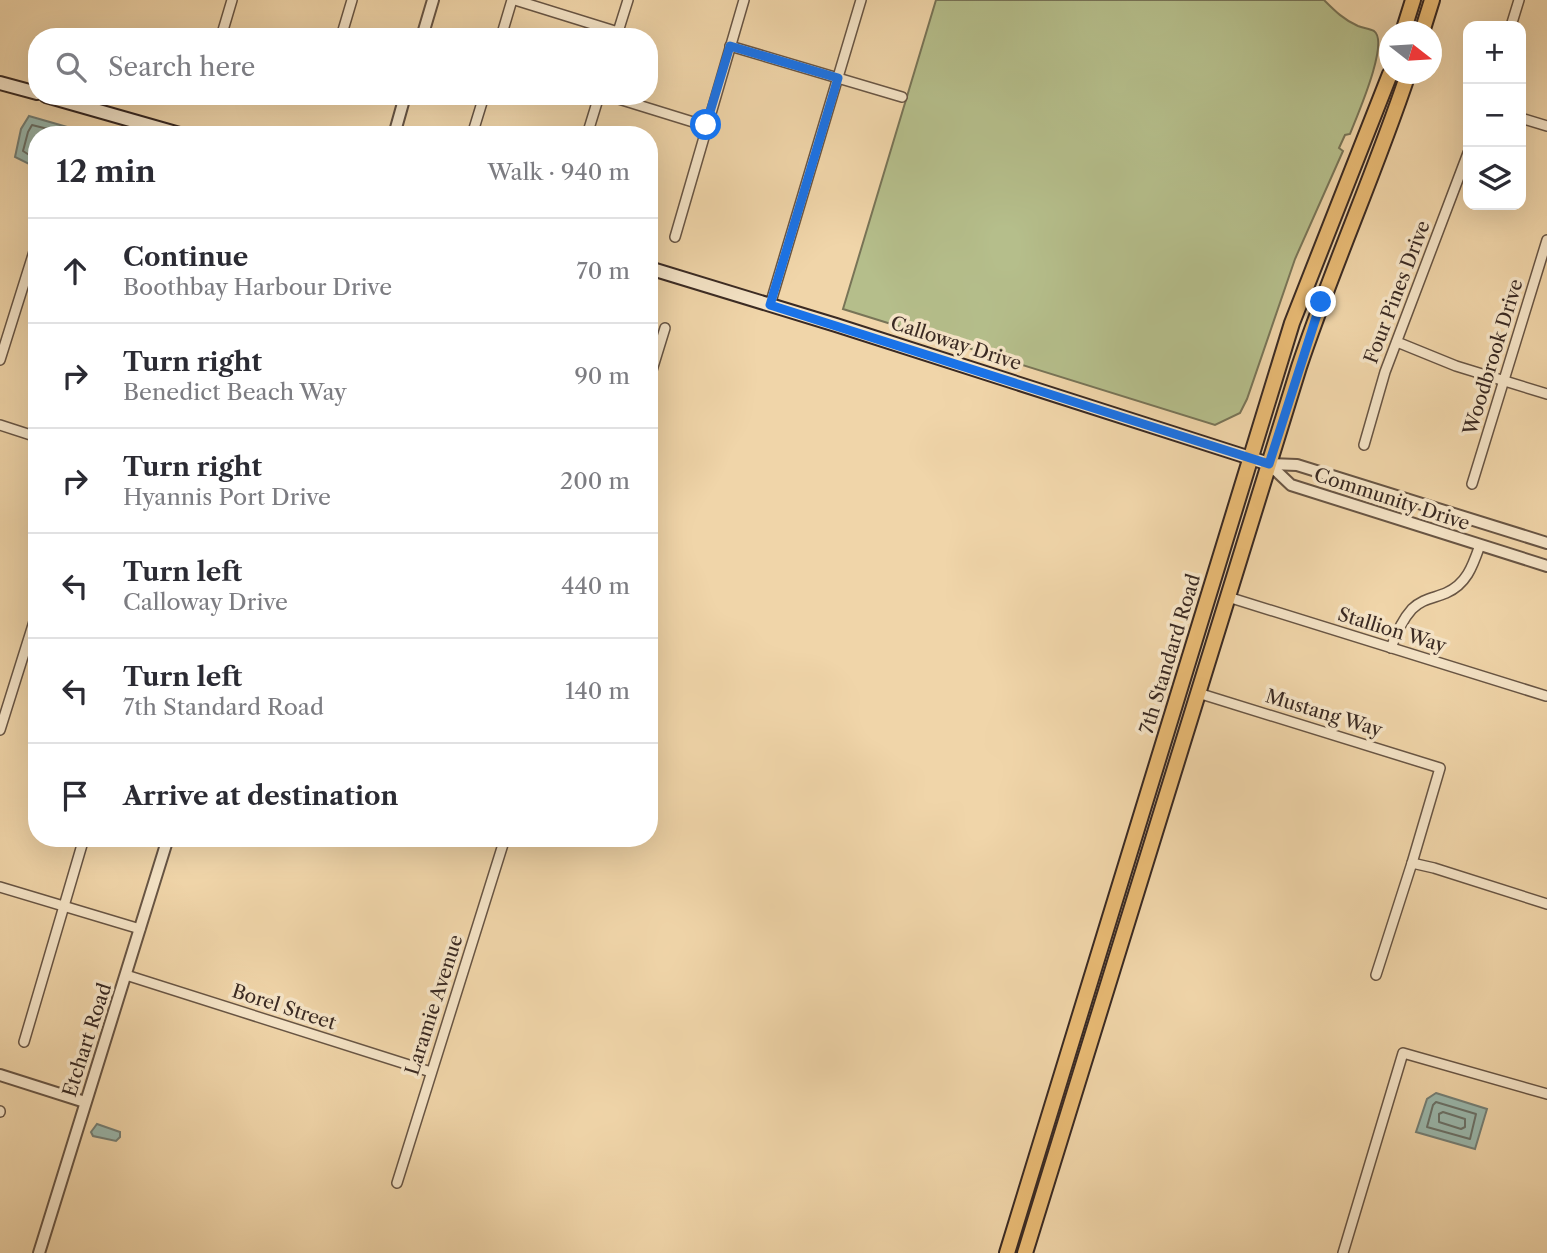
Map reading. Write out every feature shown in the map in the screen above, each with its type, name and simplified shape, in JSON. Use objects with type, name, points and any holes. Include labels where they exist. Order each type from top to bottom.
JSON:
[{"type":"main road","points":[[1406,21],[1413,0]]},
{"type":"main road","points":[[1425,21],[1432,0]]},
{"type":"main road","points":[[0,83],[28,91]]},
{"type":"main road","name":"7th Standard Road","points":[[1007,1253],[1250,457],[1304,292],[1386,84]]},
{"type":"main road","name":"7th Standard Road","points":[[1025,1253],[1317,313],[1404,84]]},
{"type":"main road","points":[[78,105],[151,126]]},
{"type":"main road","name":"Calloway Drive","points":[[658,271],[1269,464]]},
{"type":"street","points":[[224,28],[232,0]]},
{"type":"street","points":[[344,28],[352,0]]},
{"type":"street","points":[[425,28],[433,0]]},
{"type":"street","points":[[504,28],[513,0],[599,28]]},
{"type":"street","points":[[620,28],[628,0]]},
{"type":"street","points":[[675,237],[744,0]]},
{"type":"street","points":[[770,305],[861,0]]},
{"type":"street","points":[[1513,21],[1519,0]]},
{"type":"street","points":[[730,46],[902,97]]},
{"type":"street","points":[[397,126],[402,105]]},
{"type":"street","points":[[475,126],[481,105]]},
{"type":"street","points":[[590,126],[596,105]]},
{"type":"street","points":[[639,105],[706,125]]},
{"type":"street","points":[[1526,120],[1547,126]]},
{"type":"street","name":"Four Pines Drive","points":[[1364,445],[1397,342],[1463,166]]},
{"type":"street","name":"Woodbrook Drive","points":[[1472,484],[1547,240]]},
{"type":"street","points":[[0,359],[28,270]]},
{"type":"street","points":[[658,351],[665,328]]},
{"type":"street","points":[[1397,342],[1456,366],[1547,394]]},
{"type":"street","points":[[0,425],[28,434]]},
{"type":"street","name":"Community Drive","points":[[1269,464],[1297,465],[1547,543]]},
{"type":"street","name":"Community Drive","points":[[1269,464],[1291,485],[1547,566]]},
{"type":"street","points":[[1391,648],[1399,627],[1412,609],[1428,598],[1447,593],[1468,576],[1480,545]]},
{"type":"street","name":"Stallion Way","points":[[1228,597],[1546,696]]},
{"type":"street","points":[[0,730],[28,641]]},
{"type":"street","name":"Mustang Way","points":[[1198,693],[1440,768],[1412,863]]},
{"type":"street","points":[[24,1042],[81,847]]},
{"type":"street","name":"Etchart Road","points":[[39,1253],[165,847]]},
{"type":"street","name":"Laramie Avenue","points":[[397,1183],[502,847]]},
{"type":"street","points":[[1376,975],[1412,863],[1547,904]]},
{"type":"street","points":[[0,887],[140,929]]},
{"type":"street","name":"Borel Street","points":[[126,975],[431,1072]]},
{"type":"street","points":[[1343,1253],[1403,1053],[1547,1094]]},
{"type":"street","points":[[0,1075],[85,1102]]},
{"type":"green space","points":[[936,0],[1324,0],[1348,21],[1374,31],[1378,38],[1378,49],[1364,97],[1350,134],[1345,135],[1339,148],[1343,151],[1295,259],[1240,413],[1215,425],[843,309]]},
{"type":"water","points":[[29,116],[64,126],[28,126],[28,164],[15,157],[21,129]]},
{"type":"water","points":[[1436,1093],[1487,1109],[1475,1149],[1416,1132],[1427,1099]]},
{"type":"water","points":[[97,1124],[120,1132],[120,1137],[116,1141],[93,1136],[91,1132]]},
{"type":"route","points":[[706,125],[730,46],[838,78],[770,305],[1269,464],[1321,302]]}]
